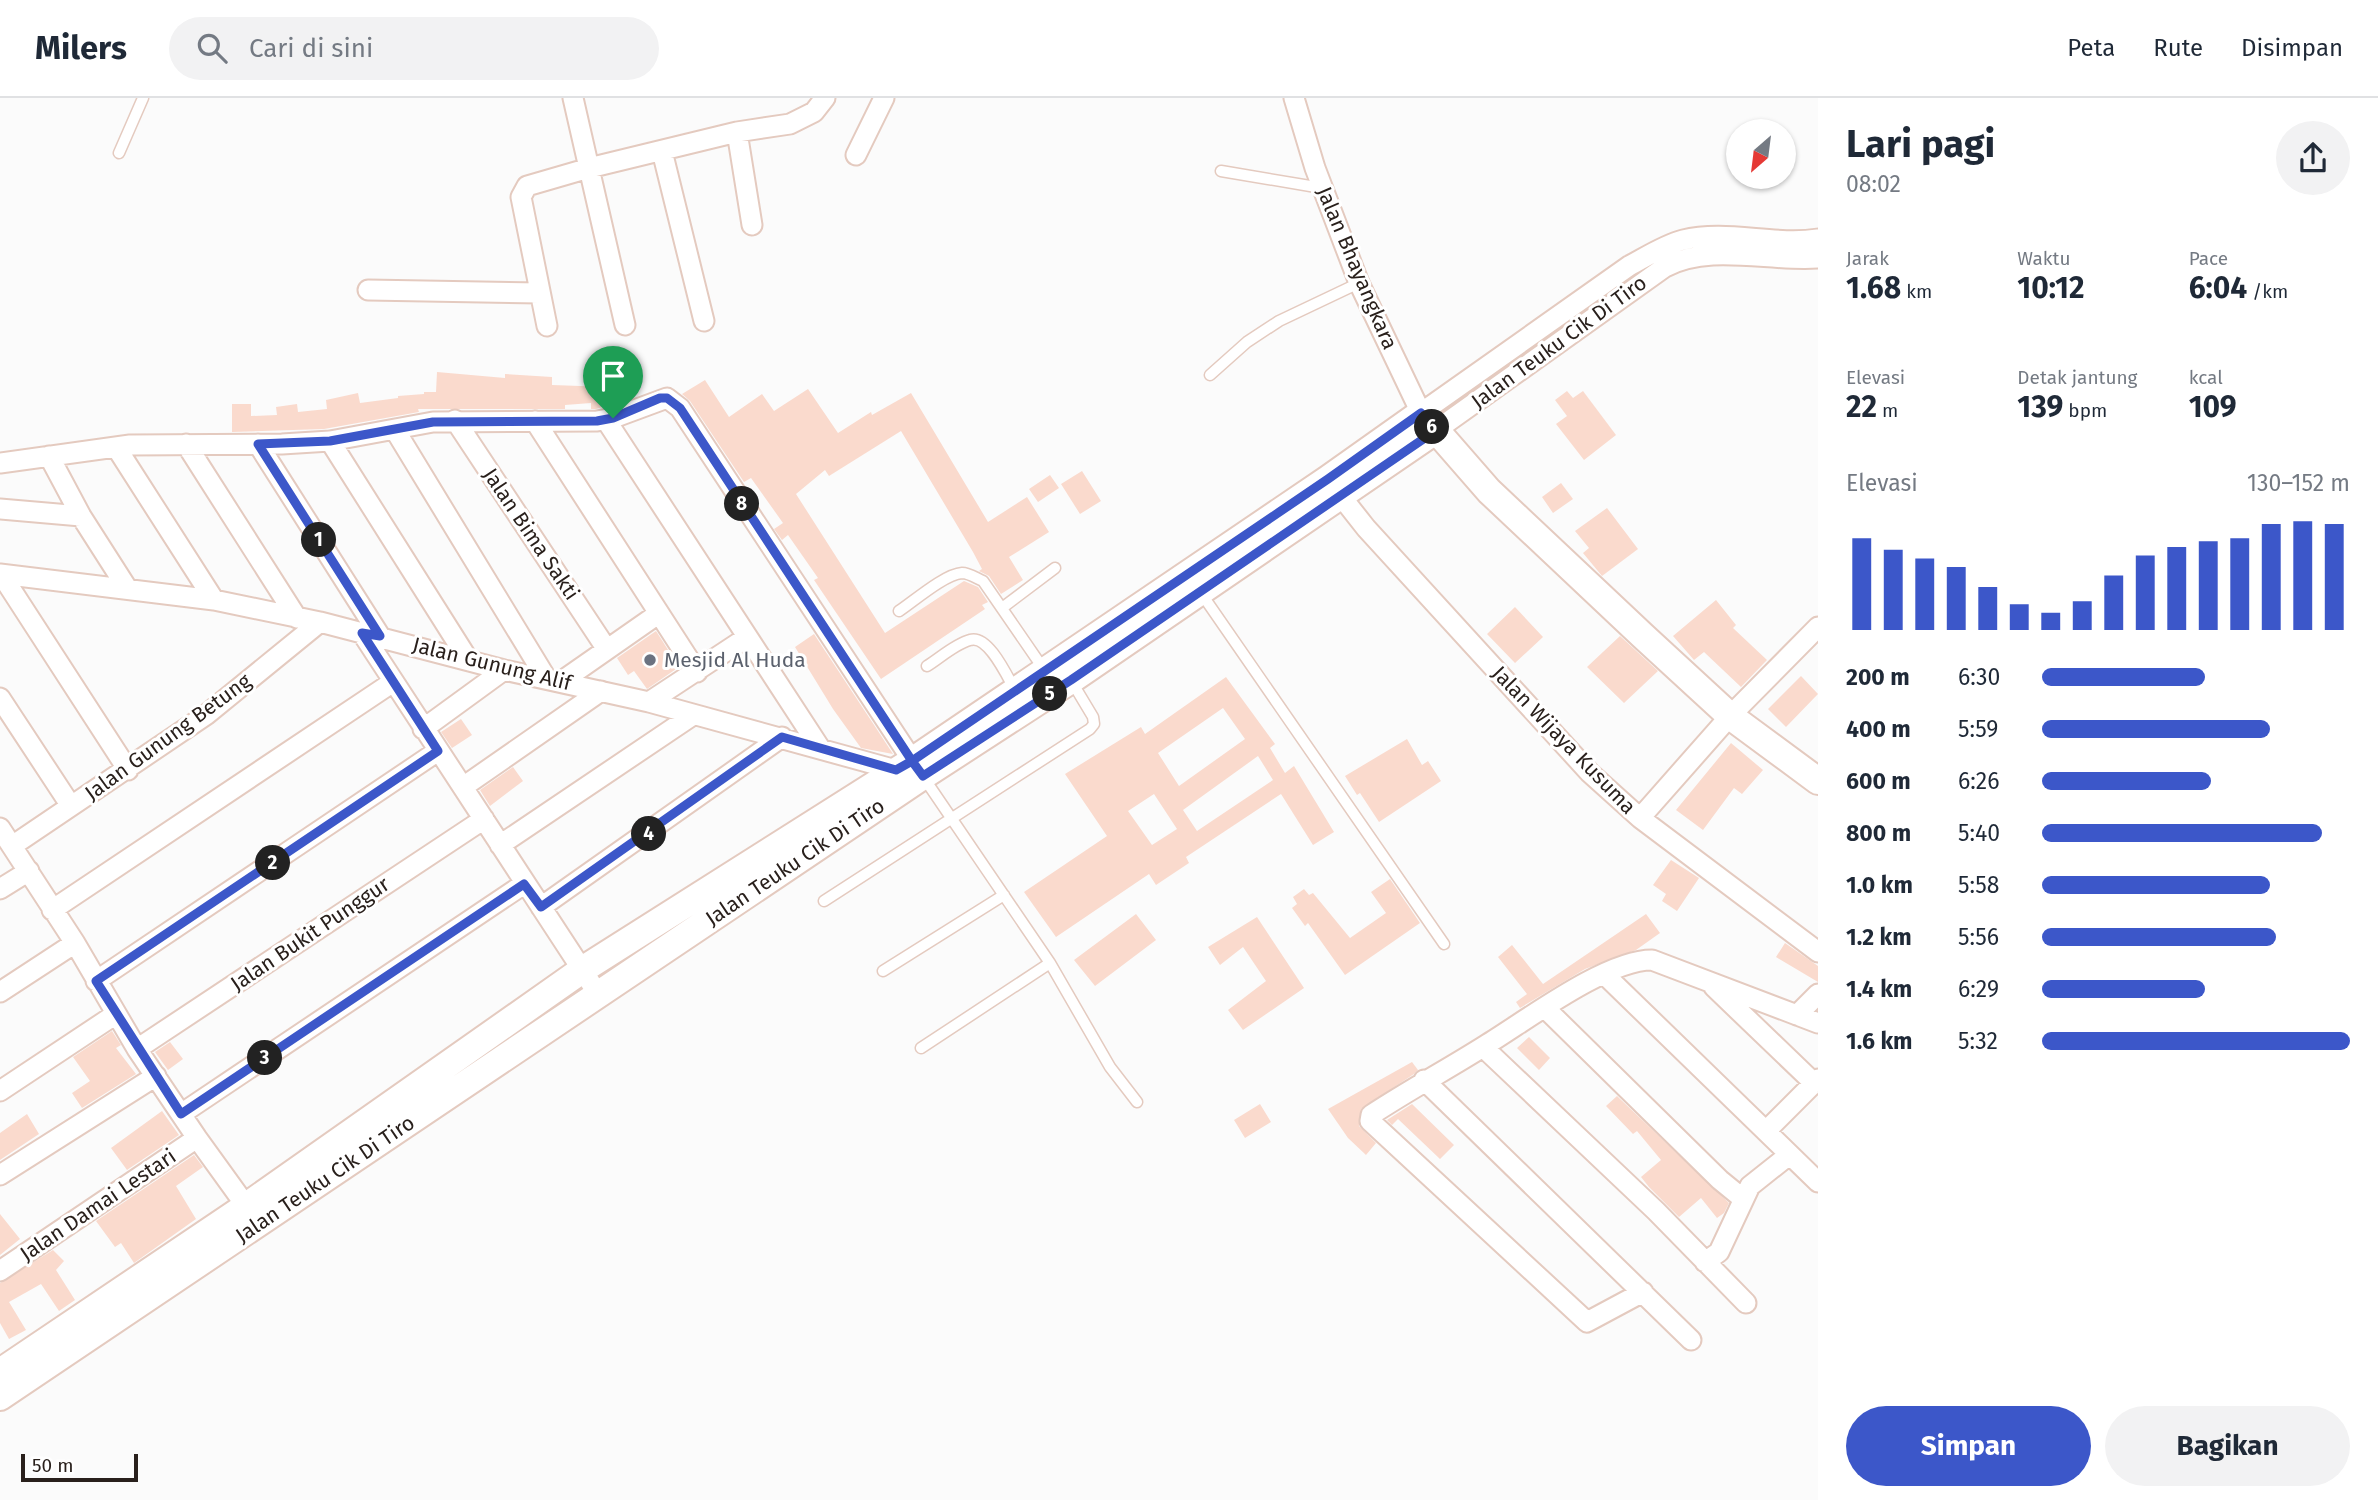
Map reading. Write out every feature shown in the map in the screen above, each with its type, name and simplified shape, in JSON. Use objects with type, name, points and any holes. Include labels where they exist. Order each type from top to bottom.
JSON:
[{"type":"street","points":[[573,98],[625,325]]},
{"type":"street","points":[[547,326],[521,197],[527,186],[737,132],[790,124],[814,112],[825,98]]},
{"type":"street","points":[[856,155],[884,98]]},
{"type":"street","name":"Jalan Bhayangkara","points":[[1294,98],[1323,188],[1359,283],[1428,422]]},
{"type":"street","points":[[737,132],[752,225]]},
{"type":"street","points":[[662,151],[704,321]]},
{"type":"street","name":"Jalan Teuku Cik Di Tiro","points":[[0,1397],[253,1215],[582,971],[910,769],[1071,680],[1200,593],[1268,533],[1340,495],[1428,422],[1629,266],[1662,248],[1818,239]]},
{"type":"street","name":"Jalan Teuku Cik Di Tiro","points":[[1699,246],[1818,258]]},
{"type":"street","points":[[368,290],[539,293]]},
{"type":"street","points":[[0,463],[116,447],[330,441],[455,420],[606,420],[660,398],[667,398],[680,408],[910,769]]},
{"type":"street","name":"Jalan Bima Sakti","points":[[455,420],[606,648]]},
{"type":"street","points":[[606,420],[820,748]]},
{"type":"street","points":[[535,421],[697,672]]},
{"type":"street","points":[[1428,422],[1489,491],[1730,716],[1818,781]]},
{"type":"street","name":"Jalan Teuku Cik Di Tiro","points":[[0,1371],[253,1215],[598,994],[1046,671],[1268,533],[1428,422]]},
{"type":"street","points":[[395,430],[554,680],[658,614]]},
{"type":"street","points":[[330,441],[469,661]]},
{"type":"street","points":[[186,444],[297,618]]},
{"type":"street","points":[[258,444],[371,634],[393,682],[598,994]]},
{"type":"street","points":[[116,447],[214,600]]},
{"type":"street","points":[[49,456],[81,516],[127,588]]},
{"type":"street","name":"Jalan Wijaya Kusuma","points":[[1340,495],[1366,528],[1590,773],[1640,818],[1818,952]]},
{"type":"street","points":[[0,509],[81,516]]},
{"type":"street","points":[[1,574],[128,770]]},
{"type":"street","name":"Jalan Gunung Alif","points":[[1,574],[214,600],[320,622],[910,769]]},
{"type":"street","name":"Jalan Gunung Betung","points":[[12,846],[206,715],[320,622]]},
{"type":"street","points":[[1640,818],[1730,716],[1818,627]]},
{"type":"street","points":[[649,702],[746,638]]},
{"type":"street","points":[[423,729],[504,670]]},
{"type":"street","points":[[52,910],[393,682]]},
{"type":"street","points":[[463,787],[601,691]]},
{"type":"street","points":[[0,698],[71,806]]},
{"type":"street","points":[[500,845],[693,715]]},
{"type":"street","points":[[541,907],[782,737]]},
{"type":"street","points":[[96,981],[438,751]]},
{"type":"street","name":"Jalan Bukit Punggur","points":[[137,1049],[484,819]]},
{"type":"street","points":[[0,828],[75,943],[137,1049],[253,1215]]},
{"type":"street","points":[[0,890],[29,872]]},
{"type":"street","points":[[181,1114],[524,884]]},
{"type":"street","points":[[0,992],[75,943]]},
{"type":"street","points":[[1643,1292],[1587,1322],[1370,1121],[1371,1115],[1545,1008],[1627,963],[1653,960],[1818,1023]]},
{"type":"street","points":[[1604,974],[1789,1155],[1817,1178]]},
{"type":"street","points":[[1707,980],[1816,1081],[1766,1131]]},
{"type":"street","points":[[1797,1015],[1818,994]]},
{"type":"street","points":[[1545,1008],[1720,1180],[1742,1198]]},
{"type":"street","points":[[0,1091],[116,1014]]},
{"type":"street","points":[[1483,1047],[1656,1211],[1746,1303]]},
{"type":"street","points":[[0,1175],[156,1076]]},
{"type":"street","points":[[1424,1080],[1691,1340]]},
{"type":"street","name":"Jalan Damai Lestari","points":[[0,1271],[197,1138]]},
{"type":"street","points":[[1705,1262],[1719,1252],[1742,1198],[1750,1186],[1789,1155]]},
{"type":"lane","points":[[119,153],[143,98]]},
{"type":"lane","points":[[1222,172],[1323,188]]},
{"type":"lane","points":[[1210,375],[1247,342],[1279,321],[1359,283]]},
{"type":"lane","points":[[1002,608],[1055,568]]},
{"type":"lane","points":[[899,611],[950,576],[962,573],[983,581],[1046,671]]},
{"type":"lane","points":[[1200,593],[1444,944]]},
{"type":"lane","points":[[927,666],[971,639],[980,640],[988,645],[1016,692]]},
{"type":"lane","points":[[824,901],[1090,729],[1094,724],[1093,717],[1071,680]]},
{"type":"lane","points":[[910,769],[952,818],[1050,963],[1110,1067],[1136,1102]]},
{"type":"lane","points":[[883,971],[1004,895]]},
{"type":"lane","points":[[921,1048],[1050,963]]},
{"type":"building","points":[[437,372],[505,378],[505,374],[552,377],[552,385],[609,387],[609,394],[628,391],[629,399],[596,409],[591,409],[591,403],[565,405],[565,409],[418,409],[419,412],[324,429],[232,432],[232,404],[251,404],[251,416],[277,415],[276,407],[297,404],[298,412],[327,409],[326,400],[358,393],[360,403],[424,394],[436,392]]},
{"type":"building","points":[[705,380],[729,417],[762,394],[774,411],[808,389],[838,433],[871,412],[872,415],[911,393],[988,522],[1027,497],[1049,532],[1009,557],[1023,580],[1001,594],[989,576],[979,571],[982,569],[973,552],[901,431],[829,476],[825,470],[796,494],[885,633],[964,581],[978,587],[988,602],[982,605],[985,609],[881,679],[814,580],[818,578],[788,535],[782,540],[774,529],[783,523],[751,478],[744,482],[690,401],[682,394]]},
{"type":"building","points":[[1567,391],[1573,398],[1583,391],[1616,435],[1584,460],[1556,424],[1567,416],[1555,400]]},
{"type":"building","points":[[1082,471],[1101,501],[1080,514],[1061,484]]},
{"type":"building","points":[[1050,475],[1059,488],[1038,502],[1029,489]]},
{"type":"building","points":[[1561,483],[1573,499],[1553,513],[1542,497]]},
{"type":"building","points":[[1607,508],[1638,549],[1602,576],[1583,553],[1589,548],[1575,531]]},
{"type":"building","points":[[1716,600],[1736,625],[1733,628],[1767,660],[1741,687],[1704,652],[1694,660],[1673,636]]},
{"type":"building","points":[[1515,607],[1543,637],[1515,663],[1487,634]]},
{"type":"building","name":"Mesjid Al Huda","points":[[656,631],[679,667],[647,689],[634,671],[628,675],[617,658]]},
{"type":"building","points":[[814,634],[893,754],[861,748],[833,709],[795,647]]},
{"type":"building","points":[[1620,636],[1658,671],[1624,703],[1587,667]]},
{"type":"building","points":[[1801,676],[1818,694],[1786,727],[1768,709]]},
{"type":"building","points":[[1226,677],[1275,744],[1270,748],[1285,773],[1294,766],[1334,832],[1313,845],[1281,794],[1186,857],[1189,863],[1156,885],[1149,874],[1056,937],[1024,892],[1107,836],[1065,774],[1141,727],[1145,734]],"holes":[[[1223,708],[1245,739],[1179,786],[1158,753]],[[1258,756],[1273,780],[1197,831],[1183,810]],[[1154,794],[1177,829],[1152,845],[1128,811]]]},
{"type":"building","points":[[461,719],[472,735],[452,748],[441,732]]},
{"type":"building","points":[[1407,739],[1422,765],[1428,761],[1441,781],[1379,822],[1345,776]]},
{"type":"building","points":[[1731,743],[1763,770],[1742,794],[1734,788],[1703,830],[1676,810]]},
{"type":"building","points":[[513,767],[523,781],[490,806],[480,790]]},
{"type":"building","points":[[1671,860],[1699,878],[1677,911],[1662,901],[1666,894],[1653,885]]},
{"type":"building","points":[[1390,879],[1420,923],[1345,975],[1308,923],[1305,926],[1292,908],[1297,904],[1293,897],[1304,889],[1309,895],[1313,893],[1350,938],[1386,913],[1371,892]]},
{"type":"building","points":[[1136,914],[1156,940],[1095,986],[1074,960]]},
{"type":"building","points":[[1646,914],[1660,933],[1636,950],[1585,969],[1520,1008],[1516,1002],[1527,994],[1498,957],[1512,945],[1543,984]]},
{"type":"building","points":[[1257,917],[1304,988],[1243,1030],[1228,1010],[1266,981],[1243,947],[1220,965],[1208,947]]},
{"type":"building","points":[[1785,943],[1818,966],[1818,982],[1776,957]]},
{"type":"building","points":[[112,1031],[121,1045],[116,1048],[136,1074],[82,1108],[72,1093],[90,1081],[73,1057]]},
{"type":"building","points":[[1529,1037],[1550,1058],[1539,1070],[1517,1048]]},
{"type":"building","points":[[170,1042],[183,1059],[168,1070],[155,1052]]},
{"type":"building","points":[[1412,1062],[1418,1070],[1414,1074],[1361,1109],[1359,1126],[1376,1143],[1366,1155],[1348,1138],[1328,1109]]},
{"type":"building","points":[[1617,1096],[1729,1203],[1724,1213],[1717,1218],[1701,1198],[1679,1217],[1649,1187],[1641,1177],[1661,1160],[1637,1131],[1633,1134],[1606,1106]]},
{"type":"building","points":[[1260,1104],[1271,1122],[1245,1138],[1234,1120]]},
{"type":"building","points":[[1412,1104],[1454,1145],[1440,1159],[1398,1119],[1392,1125],[1387,1120]]},
{"type":"building","points":[[162,1111],[179,1135],[127,1170],[111,1148]]},
{"type":"building","points":[[27,1114],[39,1134],[0,1160],[0,1133]]},
{"type":"building","points":[[194,1155],[203,1167],[176,1186],[196,1219],[134,1263],[121,1243],[115,1247],[96,1221]]},
{"type":"building","points":[[0,1214],[20,1239],[0,1255]]},
{"type":"building","points":[[53,1250],[64,1261],[56,1270],[75,1300],[59,1311],[41,1284],[9,1302],[26,1330],[9,1339],[0,1323],[0,1283]]},
{"type":"place","name":"Mesjid Al Huda","points":[[650,660]]},
{"type":"route","points":[[613,418],[597,421],[433,422],[330,441],[258,444],[380,636],[362,633],[438,751],[96,981],[181,1114],[524,884],[541,907],[705,794],[782,737],[896,770],[912,761],[923,776],[1071,680],[1435,431],[1421,413],[912,761],[680,408],[671,400],[660,398],[613,418]]}]
